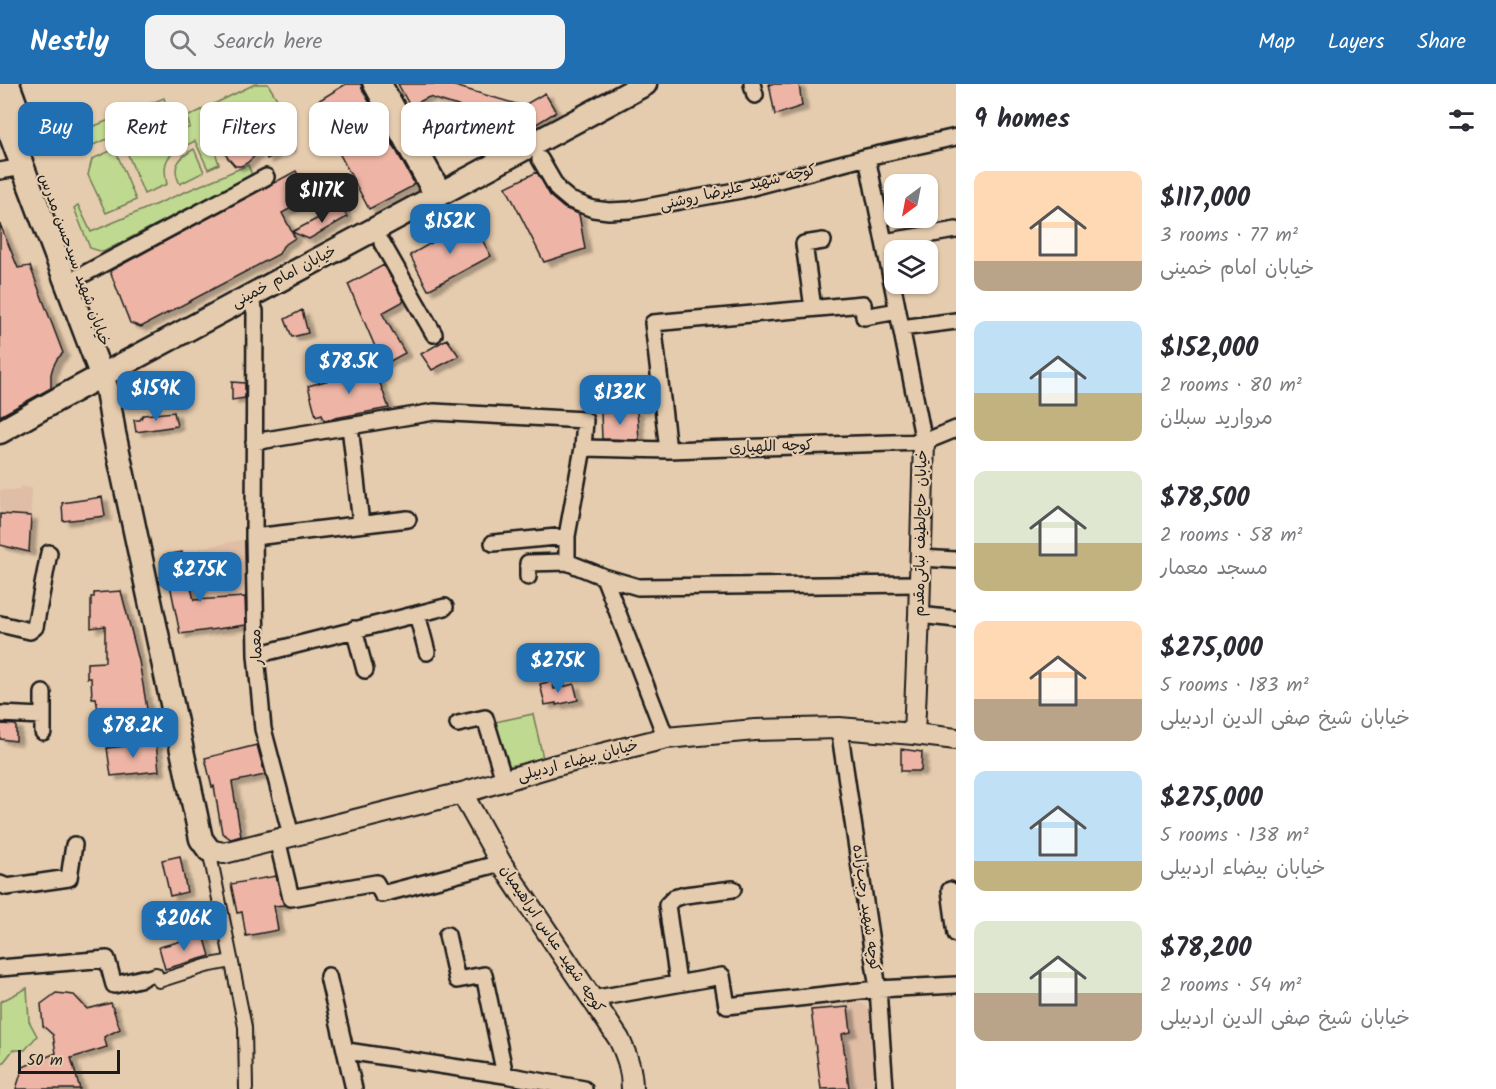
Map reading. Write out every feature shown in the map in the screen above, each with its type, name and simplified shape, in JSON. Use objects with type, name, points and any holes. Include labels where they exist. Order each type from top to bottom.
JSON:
[{"type":"main road","name":"خیابان شهید سیدحسن مدرس","points":[[8,84],[73,280],[111,380],[114,433],[201,839],[209,850]]},
{"type":"main road","name":"خیابان امام خمینی","points":[[536,152],[645,84]]},
{"type":"main road","name":"خیابان شهید سیدحسن مدرس","points":[[0,107],[23,167],[73,280]]},
{"type":"main road","name":"خیابان امام خمینی","points":[[0,432],[111,380],[378,236],[438,194],[527,156]]},
{"type":"street","points":[[371,84],[438,194]]},
{"type":"street","points":[[384,84],[438,194]]},
{"type":"street","name":"کوچه شهید علیرضا روشنی","points":[[536,152],[558,190],[570,200],[593,209],[609,211],[630,210],[741,190],[867,157],[956,137]]},
{"type":"street","name":"خیابان حاج‌لطیف نباتی‌مقدم","points":[[867,157],[884,242]]},
{"type":"street","points":[[0,171],[23,167]]},
{"type":"street","points":[[73,280],[266,177]]},
{"type":"street","points":[[896,240],[956,230]]},
{"type":"street","points":[[378,236],[425,309],[434,334]]},
{"type":"street","points":[[813,308],[804,244],[824,241]]},
{"type":"street","name":"خیابان حاج‌لطیف نباتی‌مقدم","points":[[895,294],[924,442],[920,615],[914,734]]},
{"type":"street","name":"معمار","points":[[252,304],[256,655],[263,729],[284,837],[291,898],[376,883],[382,894],[501,863]]},
{"type":"street","points":[[668,450],[654,323],[863,304],[864,316],[898,311]]},
{"type":"street","points":[[901,328],[956,321]]},
{"type":"street","points":[[254,442],[434,412],[585,420],[583,448],[567,536],[567,562]]},
{"type":"street","points":[[350,426],[361,524]]},
{"type":"street","name":"کوچه اللهیاری","points":[[583,448],[668,450],[924,442],[956,429]]},
{"type":"street","points":[[254,537],[408,519]]},
{"type":"street","points":[[493,543],[567,536]]},
{"type":"street","points":[[0,624],[30,631],[35,627],[49,553]]},
{"type":"street","points":[[921,558],[956,560]]},
{"type":"street","points":[[528,577],[528,563],[567,562],[604,577],[638,587],[920,584]]},
{"type":"street","points":[[604,577],[666,738]]},
{"type":"street","points":[[256,655],[445,607]]},
{"type":"street","points":[[417,614],[427,652]]},
{"type":"street","points":[[920,615],[956,619]]},
{"type":"street","points":[[354,629],[365,670]]},
{"type":"street","points":[[43,693],[43,732]]},
{"type":"street","points":[[0,714],[43,716]]},
{"type":"street","points":[[458,724],[484,718],[504,780]]},
{"type":"street","name":"خیابان بیضاء اردبیلی","points":[[209,850],[224,853],[462,793],[553,766],[666,738],[756,730],[839,728],[956,739]]},
{"type":"street","name":"کوچه شهید رجب‌زاده","points":[[839,728],[878,989],[885,1089]]},
{"type":"street","name":"کوچه شهید عباس ابراهیمیان","points":[[462,793],[501,863],[619,1039],[632,1074],[632,1089]]},
{"type":"street","points":[[0,884],[7,887],[69,878],[75,845]]},
{"type":"street","points":[[209,850],[245,1027],[246,1089]]},
{"type":"street","points":[[678,983],[667,905],[674,898],[685,895],[733,889]]},
{"type":"street","points":[[950,890],[956,934]]},
{"type":"street","points":[[447,935],[457,980],[484,975],[505,1075]]},
{"type":"street","points":[[0,968],[107,959],[114,985],[156,974],[159,981],[206,966],[231,961]]},
{"type":"street","points":[[328,976],[354,1089]]},
{"type":"street","points":[[592,999],[722,976],[727,1006],[878,989],[956,986]]},
{"type":"street","points":[[347,1052],[584,1089]]},
{"type":"shaded area","points":[[20,486],[32,488],[29,552],[0,545],[0,490],[20,490]]},
{"type":"shaded area","points":[[247,539],[248,624],[195,632],[192,611],[164,555]]},
{"type":"shaded area","points":[[861,1003],[869,1009],[874,1085],[821,1089],[811,1008]]},
{"type":"green space","points":[[255,84],[268,84],[279,102],[218,102]]},
{"type":"green space","points":[[200,111],[200,152],[195,141],[188,145],[188,128],[190,127],[188,117]]},
{"type":"green space","points":[[105,122],[105,140],[93,145],[93,127]]},
{"type":"green space","points":[[194,149],[204,172],[180,184],[176,168],[180,160],[188,156],[188,153]]},
{"type":"green space","points":[[105,153],[105,156],[118,156],[136,200],[106,213],[88,175],[92,159]]},
{"type":"green space","points":[[129,156],[170,156],[165,167],[167,184],[144,194]]},
{"type":"green space","points":[[202,156],[216,156],[219,164],[208,169]]},
{"type":"green space","points":[[248,165],[252,175],[103,252],[90,248],[74,208],[78,205],[91,232]]},
{"type":"green space","points":[[533,714],[543,758],[506,767],[495,722]]},
{"type":"green space","points":[[27,988],[29,1021],[37,1036],[25,1050],[13,1050],[0,1067],[0,1002]]},
{"type":"building","points":[[346,84],[361,84],[369,102],[316,102]]},
{"type":"building","points":[[398,84],[448,84],[509,102],[445,102],[429,97],[418,102],[408,102]]},
{"type":"building","points":[[769,84],[799,84],[802,106],[775,115]]},
{"type":"building","points":[[545,93],[556,112],[536,124],[536,102],[530,102]]},
{"type":"building","points":[[389,138],[414,183],[411,187],[369,209],[341,156],[389,156]]},
{"type":"building","points":[[227,156],[255,156],[241,166],[235,166]]},
{"type":"building","points":[[296,171],[311,197],[282,213],[295,238],[283,246],[279,254],[141,327],[130,323],[110,271]]},
{"type":"building","points":[[537,172],[551,197],[564,208],[579,214],[585,249],[544,262],[506,187]]},
{"type":"building","points":[[341,206],[347,217],[309,239],[292,232]]},
{"type":"building","points":[[471,220],[491,256],[428,290],[410,255]]},
{"type":"building","points":[[0,224],[18,268],[30,266],[63,353],[53,367],[51,388],[0,416]]},
{"type":"building","points":[[384,265],[404,301],[382,313],[405,353],[383,365],[348,284]]},
{"type":"building","points":[[302,310],[308,333],[292,337],[285,319]]},
{"type":"building","points":[[447,339],[459,356],[432,370],[421,354]]},
{"type":"building","points":[[374,367],[389,408],[324,420],[322,414],[316,416],[308,386]]},
{"type":"building","points":[[232,382],[245,383],[245,398],[232,400]]},
{"type":"building","points":[[637,411],[639,440],[602,439],[601,413]]},
{"type":"building","points":[[174,412],[177,426],[136,432],[134,420],[140,420],[143,415]]},
{"type":"building","points":[[102,497],[105,516],[63,521],[62,503]]},
{"type":"building","points":[[0,514],[31,516],[29,552],[0,545]]},
{"type":"building","points":[[182,552],[194,600],[245,597],[246,625],[180,634],[164,555]]},
{"type":"building","points":[[121,591],[139,661],[148,715],[103,719],[99,717],[96,698],[92,698],[91,678],[87,678],[87,663],[105,662],[105,626],[91,628],[91,597],[94,597],[94,593]]},
{"type":"building","points":[[552,681],[554,689],[574,684],[578,700],[545,705],[540,684]]},
{"type":"building","points":[[0,724],[16,725],[16,741],[0,739]]},
{"type":"building","points":[[156,743],[159,771],[111,776],[107,748]]},
{"type":"building","points":[[257,745],[265,775],[232,782],[241,836],[231,839],[222,833],[214,786],[212,787],[205,758]]},
{"type":"building","points":[[901,749],[922,752],[921,771],[901,771]]},
{"type":"building","points":[[180,856],[187,892],[170,896],[162,860]]},
{"type":"building","points":[[276,876],[284,905],[274,906],[278,930],[246,936],[242,912],[237,913],[231,884]]},
{"type":"building","points":[[204,935],[210,956],[165,969],[159,947]]},
{"type":"building","points":[[56,993],[74,995],[87,1009],[111,1003],[120,1029],[104,1037],[107,1047],[71,1058],[80,1089],[16,1089],[23,1067],[56,1053],[53,1035],[43,1026],[41,1004]]},
{"type":"building","points":[[848,1007],[851,1032],[842,1034],[849,1088],[821,1089],[811,1010]]}]
